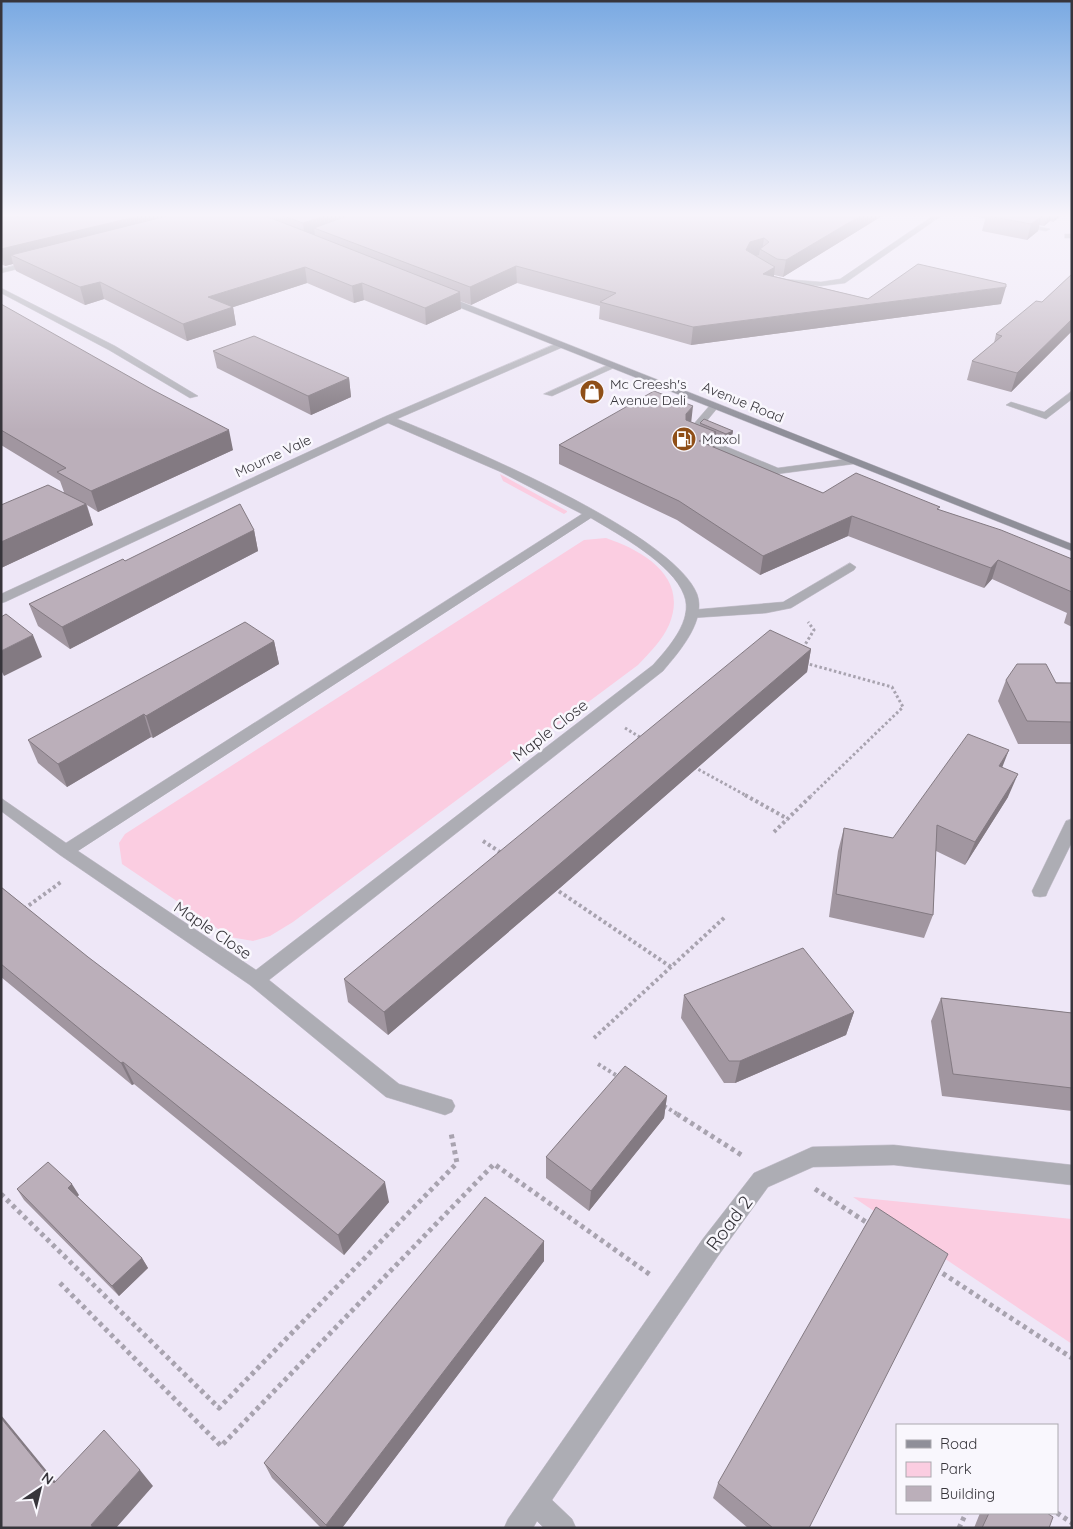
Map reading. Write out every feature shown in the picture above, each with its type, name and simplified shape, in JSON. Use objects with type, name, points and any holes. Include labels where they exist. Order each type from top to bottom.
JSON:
[{"type":"main road","name":"Avenue Road","points":[[428,292],[1072,548]]},
{"type":"street","points":[[1,290],[112,348],[193,396]]},
{"type":"street","name":"Mourne Vale","points":[[1,599],[388,419],[560,344]]},
{"type":"street","points":[[549,394],[613,366]]},
{"type":"street","points":[[1011,405],[1046,416],[1072,394]]},
{"type":"street","points":[[714,406],[690,435],[777,471],[853,461]]},
{"type":"street","points":[[388,419],[492,462],[590,514],[641,544],[675,571],[691,594],[692,614],[766,609],[791,602],[850,567]]},
{"type":"street","points":[[66,851],[590,514]]},
{"type":"street","name":"Maple Close","points":[[1,803],[66,851],[256,980],[658,668],[687,630],[692,614]]},
{"type":"street","points":[[1040,891],[1072,825]]},
{"type":"street","points":[[256,980],[393,1091],[445,1106]]},
{"type":"street","name":"Road 2","points":[[517,1528],[710,1248],[761,1180],[812,1157],[894,1155],[1072,1175]]},
{"type":"street","points":[[534,1502],[563,1528]]},
{"type":"path","points":[[791,602],[814,630],[809,641],[798,654]]},
{"type":"path","points":[[774,832],[903,707],[892,687],[802,662]]},
{"type":"path","points":[[598,714],[650,743]]},
{"type":"path","points":[[693,766],[788,819]]},
{"type":"path","points":[[458,824],[507,857]]},
{"type":"path","points":[[17,914],[86,864]]},
{"type":"path","points":[[548,884],[671,967]]},
{"type":"path","points":[[594,1038],[724,917]]},
{"type":"path","points":[[598,1064],[623,1080]]},
{"type":"path","points":[[656,1101],[875,1228]]},
{"type":"path","points":[[1,1194],[219,1408],[457,1163],[445,1106]]},
{"type":"path","points":[[60,1283],[221,1446],[494,1164],[679,1295]]},
{"type":"path","points":[[932,1266],[1072,1358]]},
{"type":"path","points":[[959,1528],[966,1514]]},
{"type":"path","points":[[1058,1514],[1072,1523]]},
{"type":"green space","points":[[500,474],[567,512],[564,514],[503,481]]},
{"type":"green space","points":[[606,538],[635,550],[659,568],[668,580],[673,593],[674,608],[669,625],[655,646],[638,665],[293,922],[270,936],[253,941],[230,937],[122,864],[119,843],[125,834],[584,540]]},
{"type":"green space","points":[[853,1197],[1072,1219],[1072,1344]]},
{"type":"building","points":[[111,287],[239,287],[208,297],[233,307],[183,324]]},
{"type":"building","points":[[373,287],[448,287],[460,292],[425,308]]},
{"type":"building","points":[[595,287],[819,287],[868,299],[885,287],[1003,287],[693,327],[600,302],[616,293]]},
{"type":"building","points":[[1058,287],[1072,287],[1072,319],[1017,373],[972,361],[1002,336],[996,334],[1036,301],[1042,302]]},
{"type":"building","points":[[1,304],[153,390],[229,430],[91,491],[57,472],[66,468],[1,430]]},
{"type":"building","points":[[254,336],[349,378],[308,396],[213,351]]},
{"type":"building","points":[[654,391],[693,406],[686,414],[686,420],[716,432],[699,441],[823,493],[856,473],[940,507],[937,509],[1001,530],[1072,559],[1072,592],[998,560],[991,568],[852,516],[763,556],[679,501],[559,445]]},
{"type":"building","points":[[704,419],[733,431],[726,434],[700,423]]},
{"type":"building","points":[[48,485],[86,504],[1,542],[1,505]]},
{"type":"building","points":[[240,504],[254,530],[62,627],[29,604],[123,559],[125,561]]},
{"type":"building","points":[[6,614],[33,635],[1,651],[1,617]]},
{"type":"building","points":[[245,622],[274,641],[146,716],[144,714],[58,764],[28,740]]},
{"type":"building","points":[[770,630],[811,649],[384,1012],[344,979]]},
{"type":"building","points":[[1017,664],[1046,664],[1056,683],[1072,683],[1072,722],[1027,721],[1006,680]]},
{"type":"building","points":[[968,734],[1009,750],[999,766],[1018,774],[975,842],[937,825],[933,915],[836,894],[844,828],[893,838]]},
{"type":"building","points":[[1,887],[88,957],[385,1182],[338,1235],[123,1062],[121,1063],[1,964]]},
{"type":"building","points":[[803,948],[854,1012],[740,1061],[729,1061],[684,995]]},
{"type":"building","points":[[941,998],[1072,1013],[1072,1088],[953,1074]]},
{"type":"building","points":[[625,1066],[667,1096],[591,1191],[546,1157]]},
{"type":"building","points":[[48,1162],[72,1184],[68,1188],[142,1258],[112,1286],[17,1189]]},
{"type":"building","points":[[485,1197],[544,1241],[326,1525],[264,1463]]},
{"type":"building","points":[[876,1207],[948,1254],[809,1528],[773,1528],[718,1483]]},
{"type":"building","points":[[1,1418],[54,1483],[104,1430],[140,1470],[91,1525],[93,1528],[1,1528]]},
{"type":"building","points":[[989,1514],[1048,1514],[1053,1517],[1049,1528],[982,1528]]},
{"type":"place","name":"Mc Creesh's Avenue Deli","points":[[592,392]]},
{"type":"place","name":"Maxol","points":[[684,439]]}]
